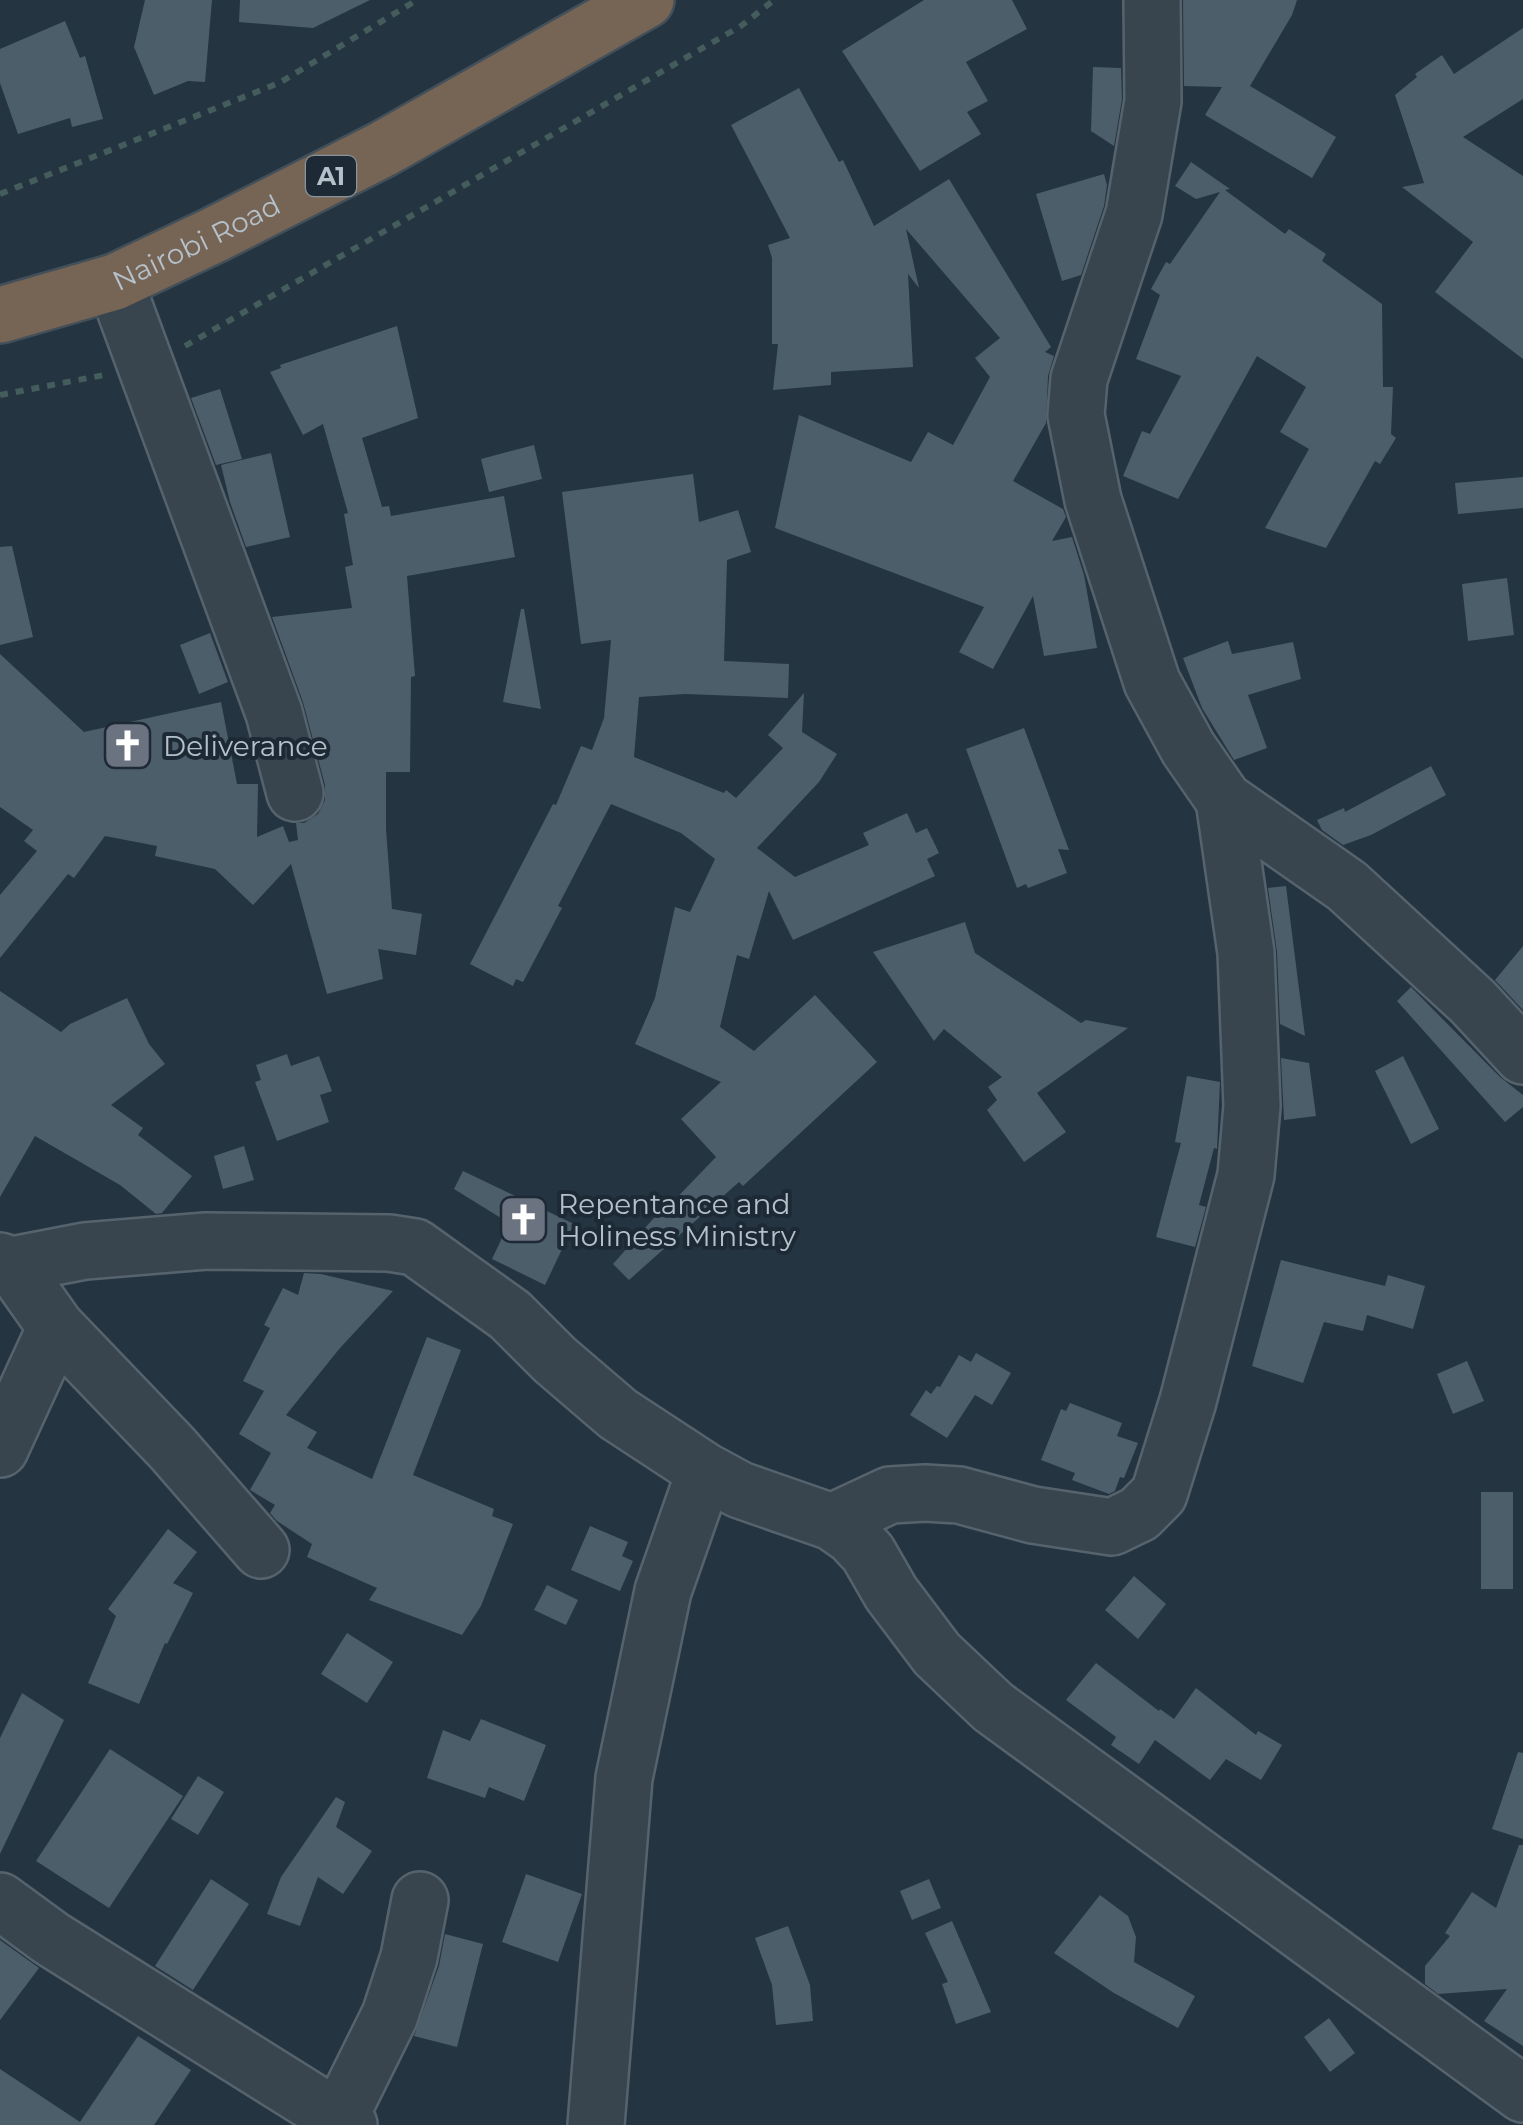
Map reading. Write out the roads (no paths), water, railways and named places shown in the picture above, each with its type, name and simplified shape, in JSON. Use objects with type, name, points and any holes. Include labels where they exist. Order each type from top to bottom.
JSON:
[{"type":"highway","name":"Nairobi Road","points":[[0,289],[71,267],[246,187],[578,0]]},
{"type":"highway","name":"Nairobi Road","points":[[0,315],[115,282],[383,149],[646,0]]},
{"type":"street","points":[[1152,0],[1153,101],[1134,214],[1079,380],[1076,416],[1093,500],[1152,682],[1188,748],[1224,800],[1348,886],[1474,1002],[1523,1056]]},
{"type":"street","points":[[115,282],[274,713],[294,793]]},
{"type":"street","points":[[832,1522],[890,1495],[925,1493],[958,1495],[1033,1515],[1112,1527],[1139,1514],[1159,1494],[1188,1401],[1246,1174],[1252,1106],[1246,953],[1224,800]]},
{"type":"street","points":[[261,1550],[172,1448],[56,1327],[6,1263],[206,1240],[389,1243],[416,1247],[510,1315],[618,1414],[740,1490],[832,1522],[868,1553],[890,1593],[937,1654],[992,1707],[1523,2094]]},
{"type":"street","points":[[0,1449],[56,1327]]},
{"type":"street","points":[[596,2125],[624,1778],[663,1591],[705,1471]]},
{"type":"street","points":[[0,1901],[52,1939],[344,2122],[390,2014],[409,1957],[420,1900]]},
{"type":"place","name":"Deliverance","points":[[128,746]]},
{"type":"place","name":"Repentance and Holiness Ministry","points":[[523,1220]]}]
